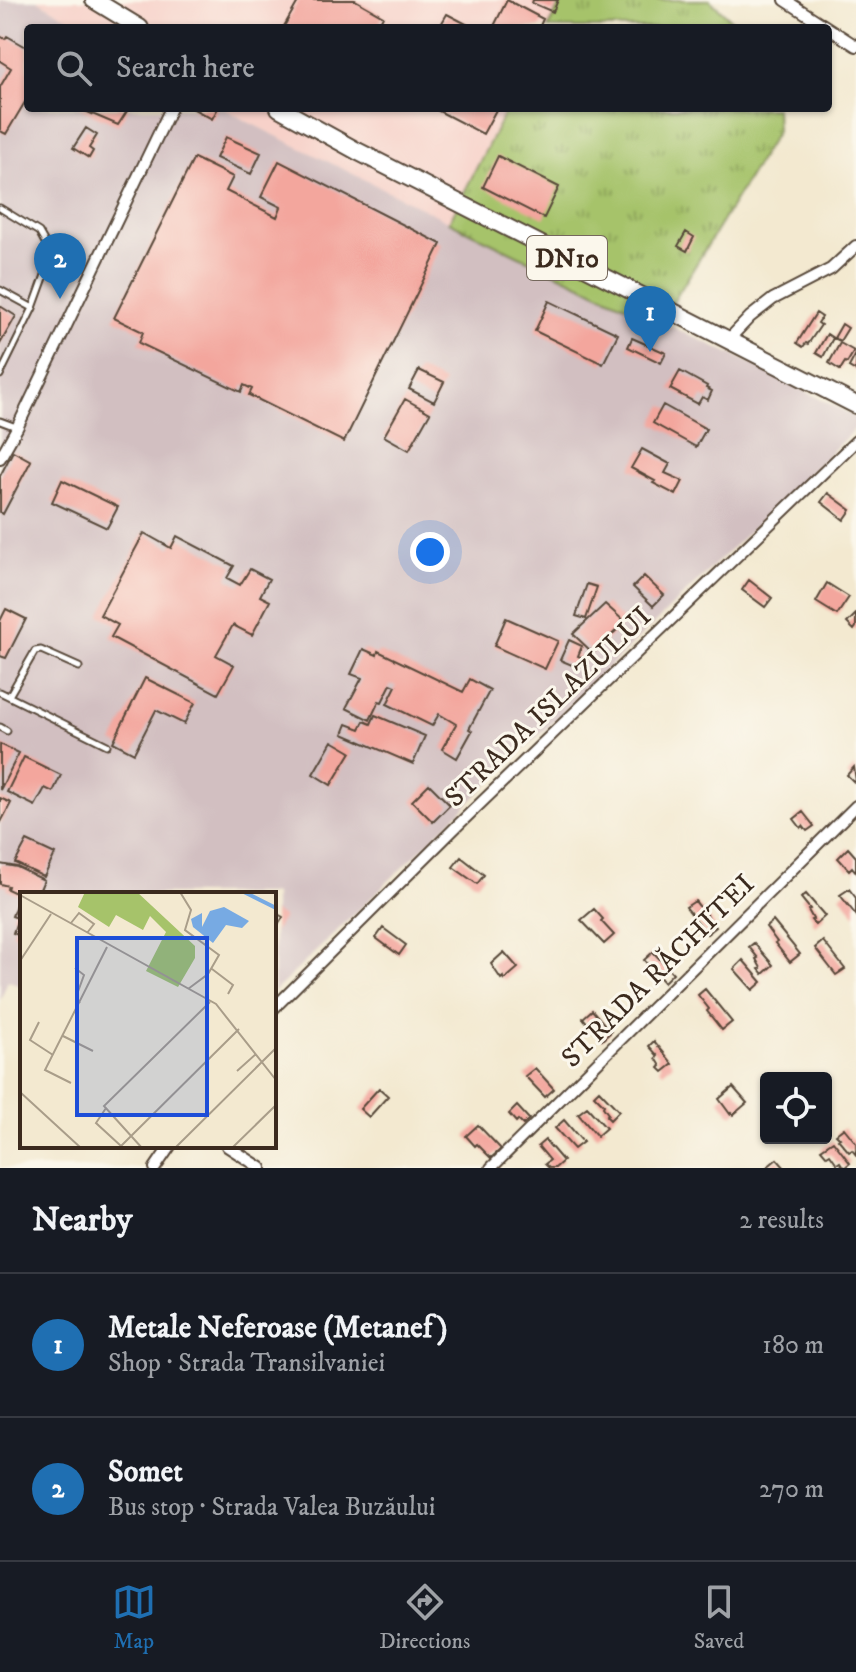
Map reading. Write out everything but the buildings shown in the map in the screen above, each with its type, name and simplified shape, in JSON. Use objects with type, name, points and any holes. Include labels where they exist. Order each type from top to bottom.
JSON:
[{"type":"main road","points":[[94,0],[133,24]]},
{"type":"main road","name":"DN10","points":[[286,112],[370,158],[856,405]]},
{"type":"street","points":[[785,0],[822,24]]},
{"type":"street","points":[[832,30],[856,46]]},
{"type":"street","points":[[0,458],[169,112]]},
{"type":"street","points":[[729,339],[773,299],[831,269],[856,246]]},
{"type":"street","name":"STRADA ISLAZULUI","points":[[276,1006],[458,825],[856,441]]},
{"type":"street","name":"STRADA RĂCHITEI","points":[[491,1168],[856,806]]},
{"type":"street","points":[[155,1168],[169,1148]]},
{"type":"street","points":[[230,1148],[261,1168]]},
{"type":"lane","points":[[0,208],[39,232],[48,248],[49,264],[33,308],[0,375]]},
{"type":"lane","points":[[0,290],[33,308]]},
{"type":"lane","points":[[0,421],[17,428]]},
{"type":"lane","points":[[9,696],[35,651],[41,650],[79,667]]},
{"type":"lane","points":[[0,692],[107,745]]},
{"type":"lane","points":[[0,727],[7,731]]},
{"type":"shaded area","points":[[0,0],[37,0],[78,24],[24,24],[24,112],[230,112],[517,255],[744,360],[856,417],[856,428],[276,990],[276,892],[20,892],[20,986],[8,980],[0,1001]]},
{"type":"shaded area","points":[[37,0],[562,0],[550,24],[78,24]]},
{"type":"shaded area","points":[[230,112],[505,112],[449,222]]},
{"type":"green space","points":[[562,0],[710,0],[736,24],[550,24]]},
{"type":"green space","points":[[505,112],[776,112],[777,131],[661,322],[449,222]]},
{"type":"place","name":"Somet","points":[[60,299]]},
{"type":"place","name":"Metale Neferoase (Metanef)","points":[[650,352]]}]
